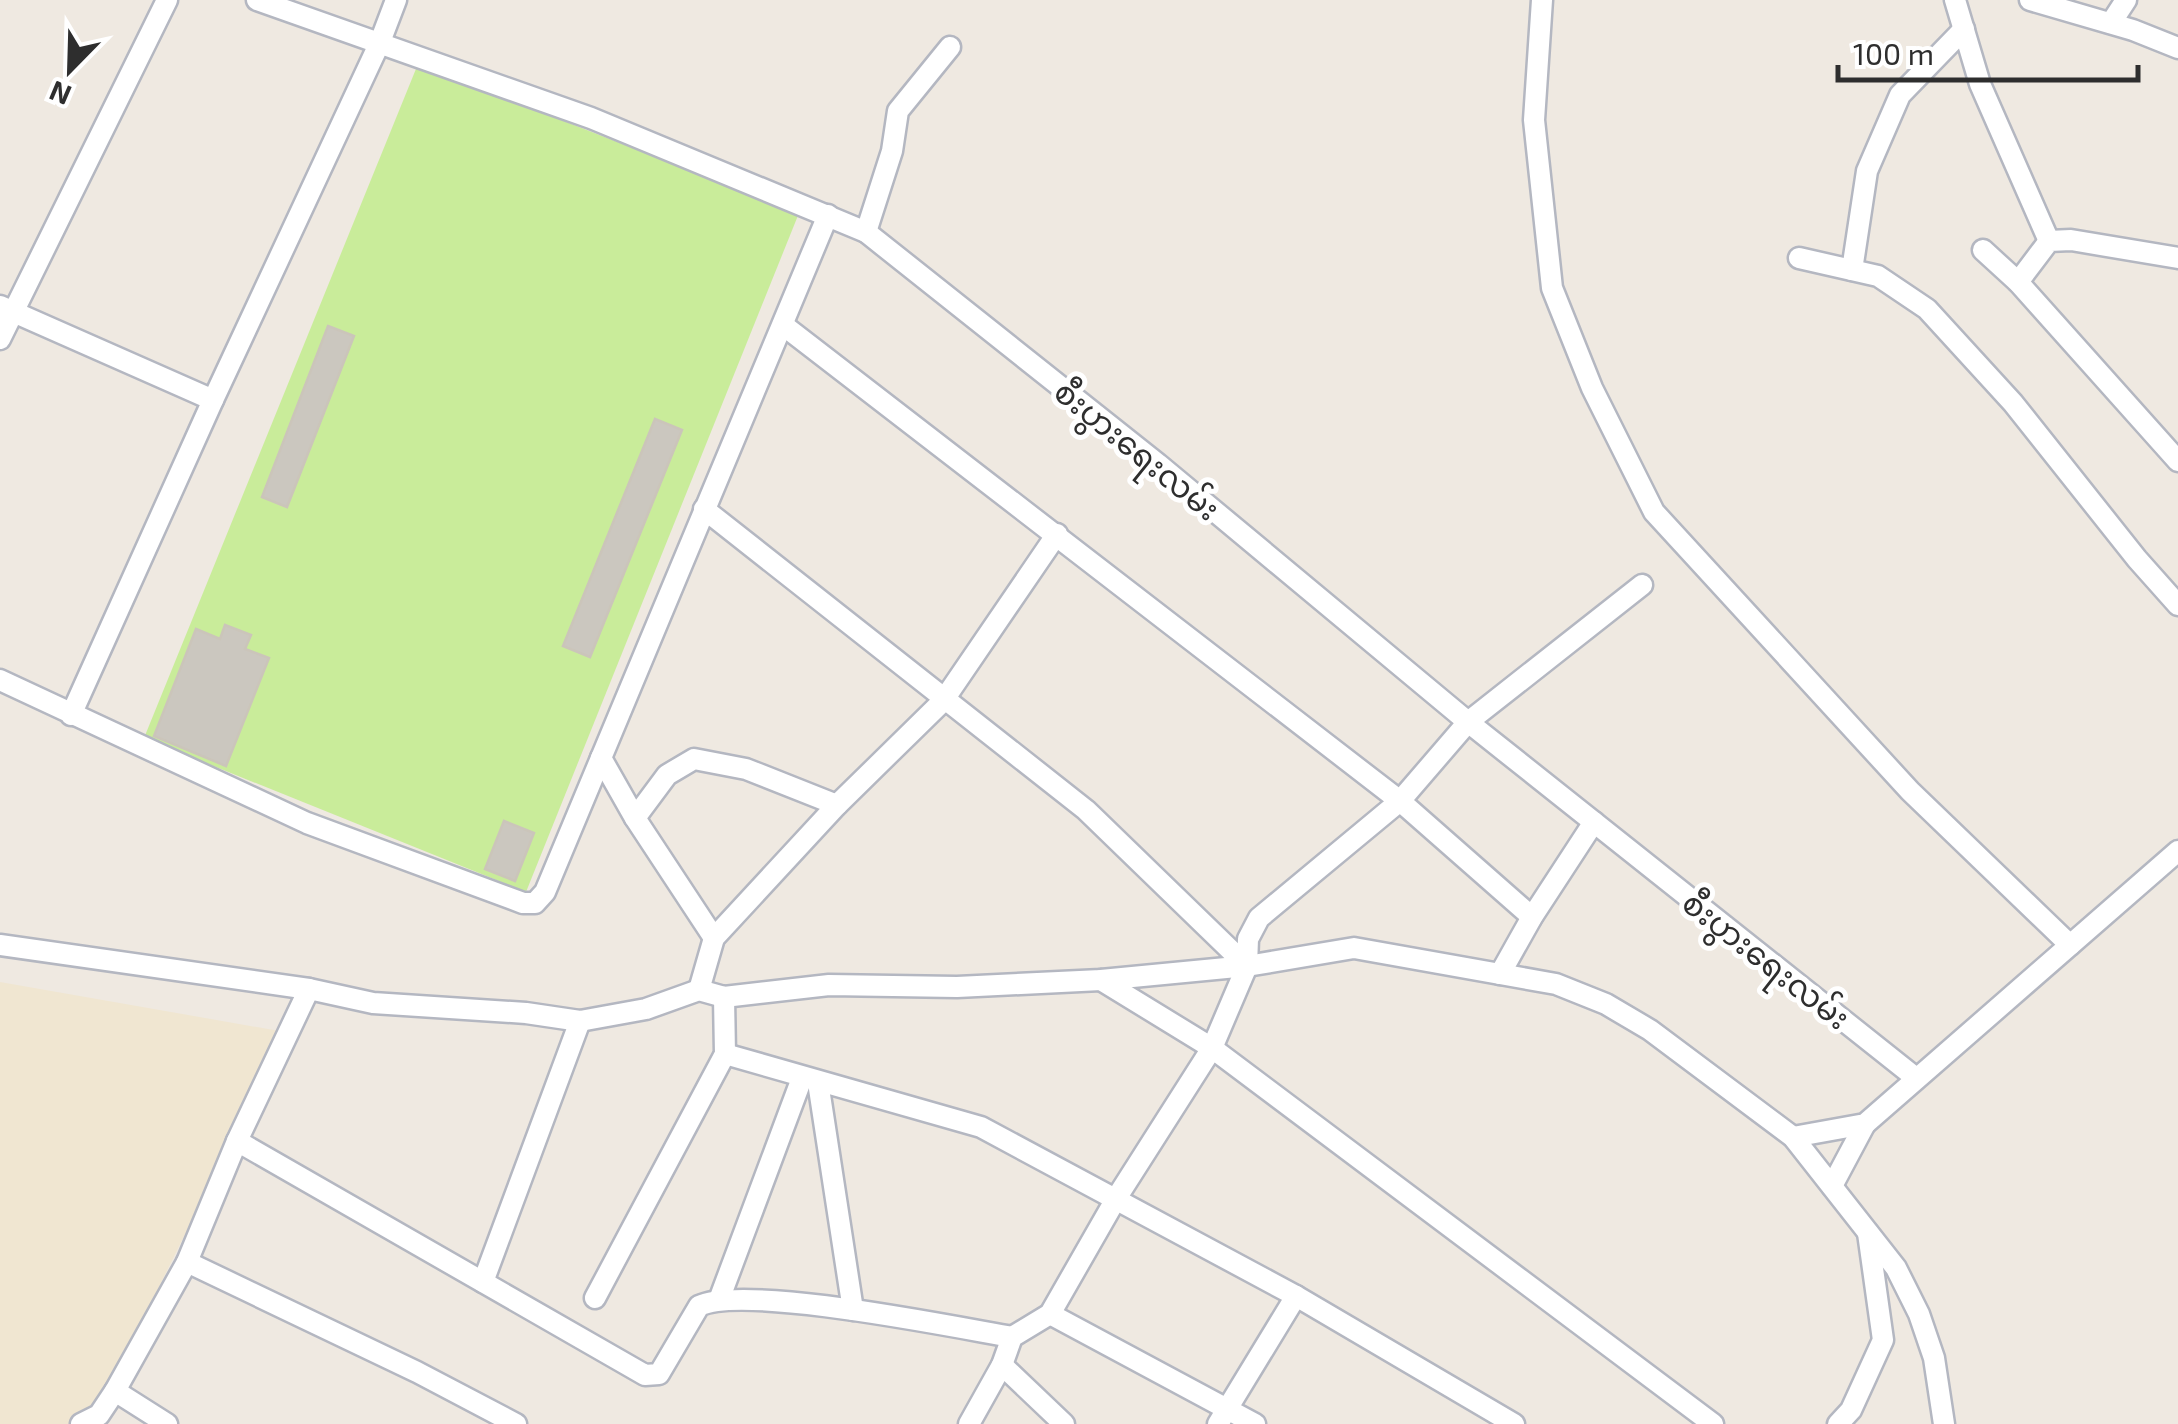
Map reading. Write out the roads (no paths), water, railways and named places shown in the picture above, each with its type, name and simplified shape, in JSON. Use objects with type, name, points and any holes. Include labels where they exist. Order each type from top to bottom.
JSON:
[{"type":"street","points":[[0,339],[7,309],[167,0]]},
{"type":"street","name":"စီးပွားရေးလမ်း","points":[[257,0],[591,118],[866,232],[1143,452],[1468,722],[1916,1078]]},
{"type":"street","points":[[71,715],[396,0]]},
{"type":"street","points":[[1542,0],[1534,120],[1552,288],[1592,388],[1654,512],[1910,791],[2070,945]]},
{"type":"street","points":[[1955,0],[1980,84],[2049,241]]},
{"type":"street","points":[[2030,0],[2111,23],[2178,48]]},
{"type":"street","points":[[2111,23],[2126,0]]},
{"type":"street","points":[[1852,270],[1867,172],[1900,95],[1964,29]]},
{"type":"street","points":[[866,232],[892,150],[898,112],[950,47]]},
{"type":"street","points":[[0,680],[307,823],[523,903],[535,903],[545,892],[828,215]]},
{"type":"street","points":[[2049,241],[2071,240],[2178,258]]},
{"type":"street","points":[[2018,282],[2049,241]]},
{"type":"street","points":[[1984,250],[2018,282],[2178,461]]},
{"type":"street","points":[[1798,258],[1878,276],[1926,309],[2012,404],[2178,605]]},
{"type":"street","points":[[7,309],[213,400]]},
{"type":"street","points":[[783,325],[1400,801],[1532,917]]},
{"type":"street","points":[[704,508],[1086,810],[1247,966]]},
{"type":"street","points":[[699,990],[714,938],[837,805],[943,700],[1057,534]]},
{"type":"street","points":[[968,1424],[1002,1365],[1012,1337],[1050,1314],[1212,1048],[1247,966],[1248,939],[1259,918],[1400,801],[1468,722],[1642,584]]},
{"type":"street","points":[[601,758],[635,818],[714,938]]},
{"type":"street","points":[[635,818],[667,775],[694,759],[746,769],[837,805]]},
{"type":"street","points":[[1500,974],[1594,822]]},
{"type":"street","points":[[1832,1186],[1864,1124],[2178,851]]},
{"type":"street","points":[[0,945],[310,989],[372,1003],[526,1013],[580,1021],[646,1009],[699,990],[724,997],[830,985],[957,987],[1101,980],[1247,966],[1354,948],[1556,984],[1606,1004],[1650,1030],[1793,1137],[1896,1268],[1919,1314],[1934,1358],[1944,1424]]},
{"type":"street","points":[[1101,980],[1212,1048],[1713,1424]]},
{"type":"street","points":[[81,1424],[98,1415],[115,1390],[187,1262],[237,1141],[310,989]]},
{"type":"street","points":[[595,1298],[725,1054],[724,997]]},
{"type":"street","points":[[483,1282],[580,1021]]},
{"type":"street","points":[[725,1054],[982,1127],[1296,1296],[1514,1424]]},
{"type":"street","points":[[719,1300],[810,1080]]},
{"type":"street","points":[[810,1080],[853,1310]]},
{"type":"street","points":[[1793,1137],[1864,1124]]},
{"type":"street","points":[[237,1141],[645,1375],[659,1374],[700,1306],[719,1300],[853,1310],[1012,1337]]},
{"type":"street","points":[[1838,1424],[1850,1410],[1883,1340],[1868,1231]]},
{"type":"street","points":[[187,1262],[516,1424]]},
{"type":"street","points":[[1222,1416],[1296,1296]]},
{"type":"street","points":[[1050,1314],[1222,1416],[1255,1424]]},
{"type":"street","points":[[1002,1365],[1064,1424]]},
{"type":"street","points":[[115,1390],[167,1424]]}]
